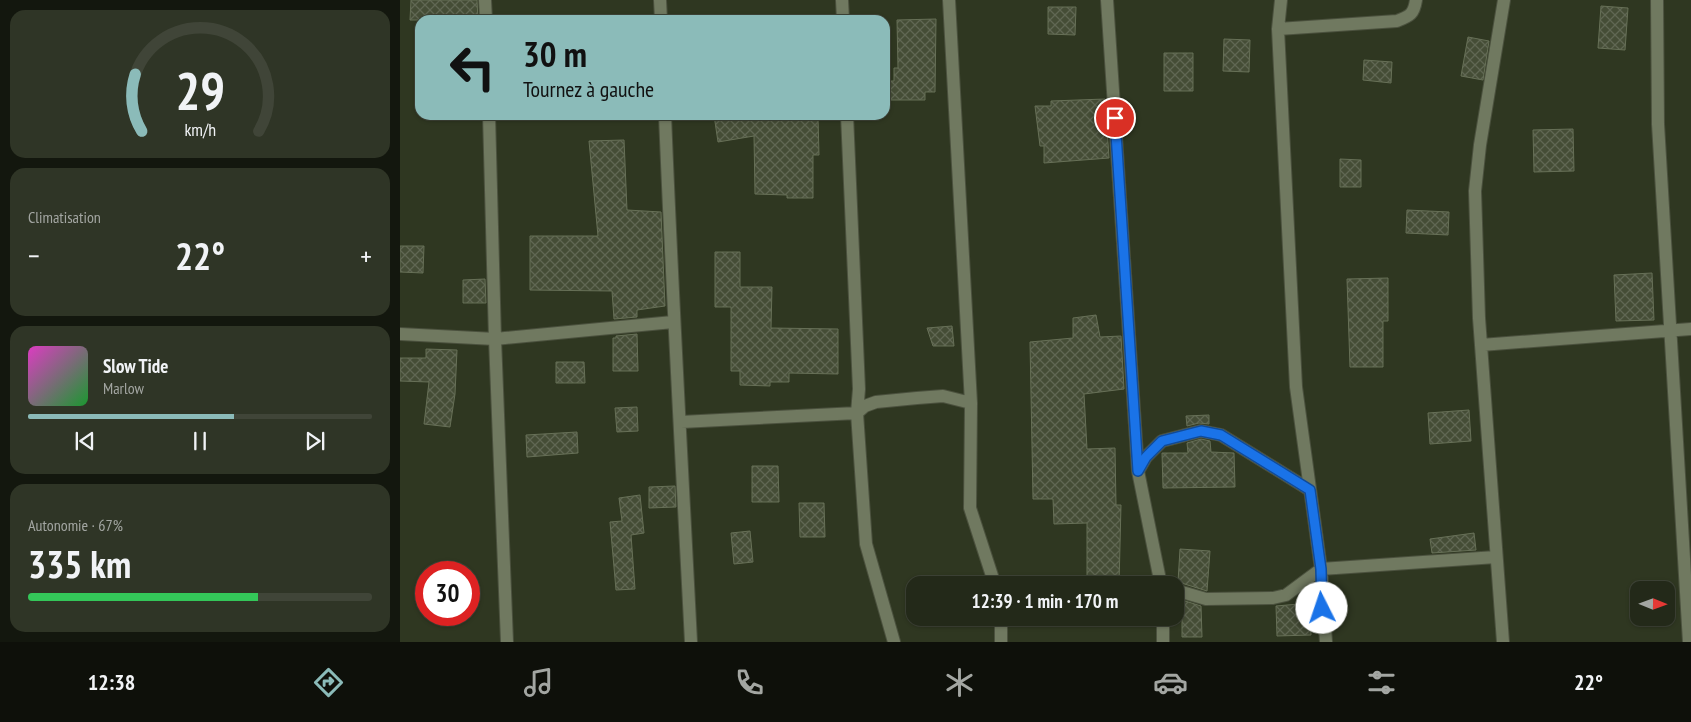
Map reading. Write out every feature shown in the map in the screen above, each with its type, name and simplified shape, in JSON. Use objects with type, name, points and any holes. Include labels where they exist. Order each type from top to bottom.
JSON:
[{"type":"street","points":[[485,0],[486,15]]},
{"type":"street","points":[[660,0],[661,15]]},
{"type":"street","points":[[842,0],[843,15]]},
{"type":"street","points":[[949,0],[971,403],[970,508],[992,576]]},
{"type":"street","points":[[1107,0],[1138,471],[1159,576]]},
{"type":"street","points":[[1281,0],[1278,29],[1296,388],[1321,569],[1326,642]]},
{"type":"street","points":[[1278,29],[1397,21],[1409,17],[1415,10],[1416,0]]},
{"type":"street","points":[[1503,642],[1481,345],[1475,191],[1480,145],[1504,0]]},
{"type":"street","points":[[1657,0],[1658,124],[1689,642]]},
{"type":"street","points":[[488,120],[508,642]]},
{"type":"street","points":[[665,120],[673,322],[681,422],[691,642]]},
{"type":"street","points":[[847,120],[859,389],[857,413],[866,544],[894,642]]},
{"type":"street","points":[[400,334],[495,339],[673,322]]},
{"type":"street","points":[[1481,345],[1691,329]]},
{"type":"street","points":[[681,422],[857,413],[865,406],[876,402],[943,396],[971,403]]},
{"type":"street","points":[[1138,471],[1146,457],[1162,441],[1201,431],[1221,435],[1310,490]]},
{"type":"street","points":[[1184,593],[1206,600],[1273,598],[1286,594],[1321,569],[1496,557]]},
{"type":"street","points":[[1000,642],[1001,626]]},
{"type":"street","points":[[1162,626],[1163,642]]},
{"type":"building","points":[[411,0],[477,0],[478,15],[415,15],[415,20],[410,20]]},
{"type":"building","points":[[1601,6],[1628,8],[1625,50],[1598,48]]},
{"type":"building","points":[[1048,7],[1076,7],[1075,35],[1048,34]]},
{"type":"building","points":[[936,19],[935,92],[925,92],[925,100],[890,100],[890,81],[894,81],[894,68],[898,68],[897,20]]},
{"type":"building","points":[[1468,37],[1489,41],[1483,80],[1461,76]]},
{"type":"building","points":[[1224,39],[1250,40],[1249,72],[1223,71]]},
{"type":"building","points":[[1164,53],[1193,53],[1193,91],[1164,91]]},
{"type":"building","points":[[1364,60],[1392,62],[1391,83],[1363,80]]},
{"type":"building","points":[[1105,99],[1109,158],[1044,163],[1044,146],[1040,146],[1035,106],[1051,106],[1051,101]]},
{"type":"building","points":[[715,120],[818,120],[819,155],[813,155],[813,198],[787,198],[787,195],[755,194],[754,136],[718,142]]},
{"type":"building","points":[[1573,129],[1574,171],[1534,172],[1533,130]]},
{"type":"building","points":[[624,140],[627,210],[661,212],[665,306],[637,310],[637,317],[614,319],[612,291],[530,290],[530,236],[598,236],[589,141]]},
{"type":"building","points":[[1340,159],[1361,160],[1361,187],[1340,187]]},
{"type":"building","points":[[1407,210],[1449,212],[1448,235],[1406,233]]},
{"type":"building","points":[[400,246],[424,246],[423,273],[400,272]]},
{"type":"building","points":[[715,252],[740,252],[740,287],[772,287],[771,328],[838,329],[838,374],[789,373],[789,382],[770,382],[770,386],[740,385],[740,371],[731,371],[731,307],[715,307]]},
{"type":"building","points":[[1652,273],[1654,320],[1616,321],[1614,275]]},
{"type":"building","points":[[1388,278],[1388,321],[1383,321],[1383,367],[1350,367],[1347,279]]},
{"type":"building","points":[[485,279],[486,303],[463,303],[463,280]]},
{"type":"building","points":[[1096,315],[1100,337],[1121,336],[1124,389],[1084,394],[1087,449],[1115,448],[1116,505],[1121,505],[1119,576],[1087,576],[1087,523],[1054,524],[1053,499],[1033,499],[1030,342],[1073,338],[1073,318]]},
{"type":"building","points":[[952,326],[954,346],[933,346],[927,328]]},
{"type":"building","points":[[637,334],[638,371],[613,371],[613,338]]},
{"type":"building","points":[[426,349],[457,350],[455,394],[450,427],[424,424],[429,382],[400,381],[400,358],[426,358]]},
{"type":"building","points":[[556,362],[584,362],[585,383],[556,383]]},
{"type":"building","points":[[637,407],[638,431],[617,432],[615,408]]},
{"type":"building","points":[[1469,410],[1471,441],[1430,444],[1428,413]]},
{"type":"building","points":[[1209,415],[1209,424],[1199,423],[1187,426],[1186,416]]},
{"type":"building","points":[[577,432],[578,453],[527,457],[526,435]]},
{"type":"building","points":[[1201,439],[1210,441],[1211,452],[1234,453],[1235,487],[1163,488],[1162,453],[1188,453],[1187,443]]},
{"type":"building","points":[[752,466],[778,466],[779,502],[752,502]]},
{"type":"building","points":[[675,486],[676,507],[649,508],[649,487]]},
{"type":"building","points":[[640,495],[644,533],[631,535],[635,589],[616,590],[610,522],[622,521],[619,498]]},
{"type":"building","points":[[799,503],[824,503],[825,537],[800,537]]},
{"type":"building","points":[[750,531],[753,562],[734,564],[731,533]]},
{"type":"building","points":[[1474,533],[1476,550],[1432,553],[1430,539]]},
{"type":"building","points":[[1180,549],[1210,551],[1207,591],[1184,584],[1184,576],[1178,576]]},
{"type":"building","points":[[1184,601],[1201,606],[1202,637],[1182,637]]},
{"type":"building","points":[[1310,603],[1311,635],[1277,636],[1276,606]]},
{"type":"route","points":[[1115,118],[1138,471],[1146,457],[1162,441],[1178,435],[1201,431],[1221,435],[1250,451],[1278,471],[1310,490],[1321,569],[1322,608]]}]
